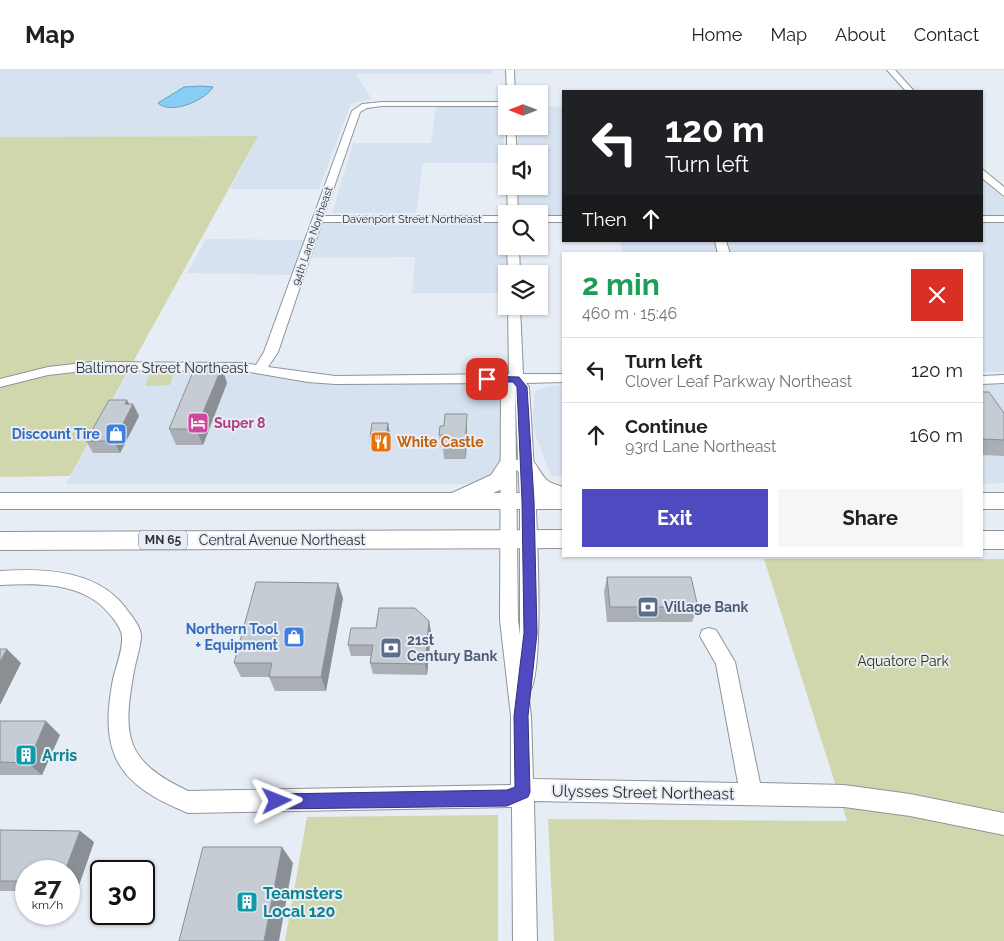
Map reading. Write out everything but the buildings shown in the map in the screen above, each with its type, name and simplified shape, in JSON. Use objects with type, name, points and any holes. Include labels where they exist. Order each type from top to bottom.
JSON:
[{"type":"highway","points":[[447,501],[499,481],[517,465],[540,486],[562,496]]},
{"type":"highway","points":[[0,501],[562,501]]},
{"type":"highway","points":[[983,501],[1004,501]]},
{"type":"highway","name":"Central Avenue Northeast","points":[[0,540],[562,540]]},
{"type":"highway","points":[[983,540],[1004,540]]},
{"type":"street","points":[[510,70],[511,85]]},
{"type":"street","points":[[891,70],[909,90]]},
{"type":"street","name":"94th Lane Northeast","points":[[260,369],[271,352],[356,111],[365,106],[382,104],[498,104]]},
{"type":"street","points":[[983,173],[999,183],[1004,193]]},
{"type":"street","name":"Davenport Street Northeast","points":[[318,219],[498,219]]},
{"type":"street","points":[[548,219],[562,219]]},
{"type":"street","points":[[983,219],[1004,219]]},
{"type":"street","points":[[514,315],[516,379],[522,387],[517,465],[518,539],[509,620],[521,716],[525,941]]},
{"type":"street","name":"Baltimore Street Northeast","points":[[0,383],[48,370],[77,367],[226,366],[327,379],[562,378]]},
{"type":"street","points":[[983,378],[1004,379]]},
{"type":"street","name":"Ulysses Street Northeast","points":[[0,578],[56,579],[96,590],[129,625],[132,636],[120,696],[120,733],[130,763],[140,775],[174,797],[188,802],[507,798],[522,792],[536,790],[844,796],[910,805],[1004,824]]},
{"type":"street","points":[[709,636],[725,662],[752,794]]},
{"type":"shaded area","points":[[0,70],[492,70],[492,74],[356,74],[372,99],[351,104],[319,189],[230,189],[258,136],[0,137]]},
{"type":"shaded area","points":[[436,106],[498,106],[498,135],[504,135],[504,145],[498,145],[498,163],[423,163],[416,213],[332,213],[353,143],[431,143]]},
{"type":"shaded area","points":[[562,106],[562,216],[548,215],[548,205],[518,205],[518,195],[548,195],[548,145],[518,145],[518,135],[548,135],[548,107]]},
{"type":"shaded area","points":[[983,178],[1004,199],[1004,217],[983,217]]},
{"type":"shaded area","points":[[983,219],[1004,219],[1004,372],[983,372],[983,252],[622,252],[620,242],[983,242]]},
{"type":"shaded area","points":[[311,221],[498,223],[498,255],[506,255],[506,265],[498,265],[498,293],[412,293],[415,257],[298,258],[291,275],[187,273],[206,239],[305,240]]},
{"type":"shaded area","points":[[130,369],[236,369],[300,381],[335,383],[491,384],[502,391],[500,461],[497,472],[487,482],[464,484],[66,484]]},
{"type":"shaded area","points":[[983,382],[1004,382],[1004,483],[983,484]]},
{"type":"shaded area","points":[[562,385],[562,476],[551,476],[532,426],[535,391],[549,386]]},
{"type":"green space","points":[[258,136],[70,476],[0,477],[0,137]]},
{"type":"green space","points":[[157,369],[174,372],[170,385],[145,386],[150,373]]},
{"type":"green space","name":"Aquatore Park","points":[[764,559],[1004,559],[1004,941],[554,941],[548,819],[847,821]]},
{"type":"green space","points":[[498,815],[498,941],[285,941],[307,817]]},
{"type":"water","points":[[184,87],[213,87],[203,97],[187,105],[171,108],[158,103]]},
{"type":"place","name":"Super 8","points":[[198,423]]},
{"type":"place","name":"Discount Tire","points":[[116,434]]},
{"type":"place","name":"White Castle","points":[[381,442]]},
{"type":"place","name":"Village Bank","points":[[648,607]]},
{"type":"place","name":"Northern Tool + Equipment","points":[[294,637]]},
{"type":"place","name":"21st Century Bank","points":[[391,648]]},
{"type":"place","name":"Arris","points":[[26,755]]},
{"type":"place","name":"Teamsters Local 120","points":[[247,902]]},
{"type":"route","points":[[277,801],[507,798],[522,792],[521,716],[530,633],[530,560],[525,465],[525,417],[522,387],[516,379],[487,379]]}]
